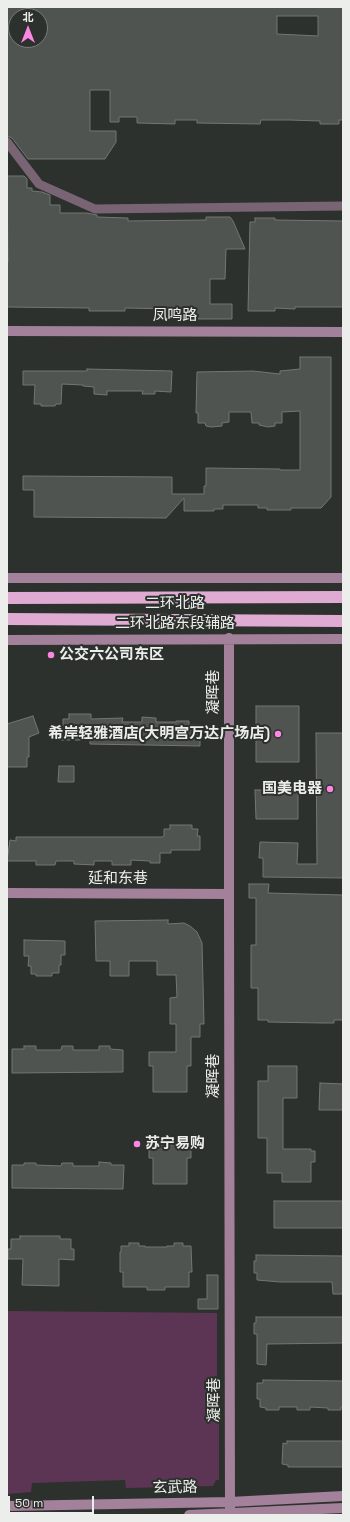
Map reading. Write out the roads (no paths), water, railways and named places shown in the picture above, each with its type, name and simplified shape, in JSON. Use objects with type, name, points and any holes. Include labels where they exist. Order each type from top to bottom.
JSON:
[{"type":"highway","name":"二环北路","points":[[7,598],[343,597]]},
{"type":"highway","name":"二环北路","points":[[7,619],[343,622]]},
{"type":"street","points":[[7,142],[39,184],[95,210],[343,206]]},
{"type":"street","name":"凤鸣路","points":[[7,331],[343,332]]},
{"type":"street","points":[[7,578],[343,578]]},
{"type":"street","name":"二环北路东段辅路","points":[[7,640],[230,638],[343,639]]},
{"type":"street","name":"凝晖巷","points":[[230,638],[230,1514]]},
{"type":"street","name":"延和东巷","points":[[7,893],[229,894]]},
{"type":"street","name":"玄武路","points":[[11,1509],[230,1502],[343,1496]]},
{"type":"street","name":"玄武路","points":[[189,1515],[343,1508]]},
{"type":"place","name":"公交六公司东区","points":[[51,655]]},
{"type":"place","name":"希岸轻雅酒店(大明宫万达广场店)","points":[[278,734]]},
{"type":"place","name":"国美电器","points":[[330,789]]},
{"type":"place","name":"苏宁易购","points":[[137,1144]]}]
